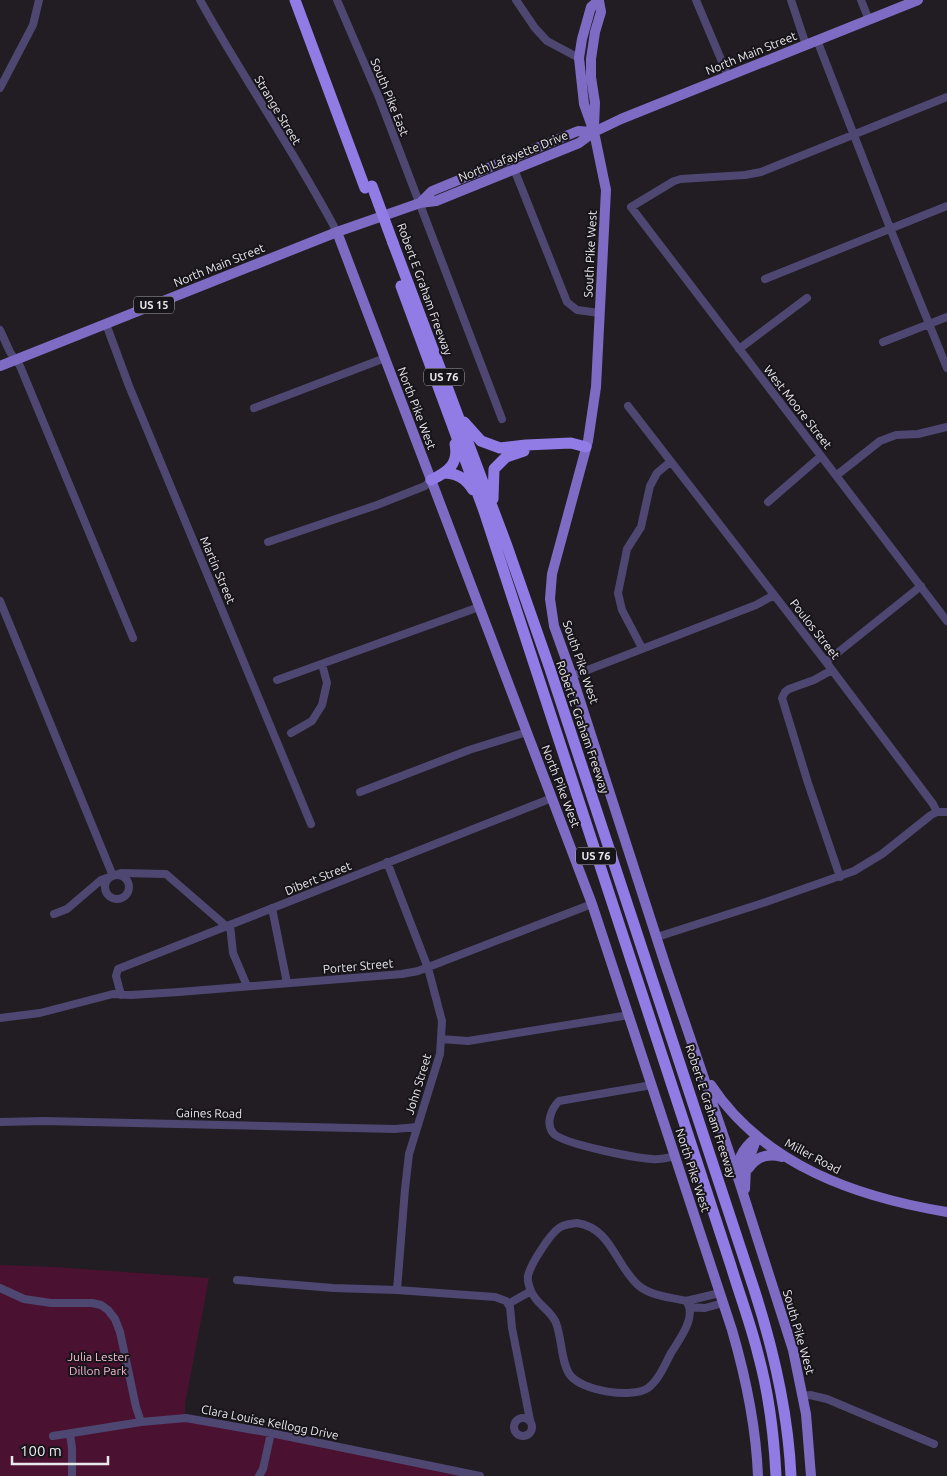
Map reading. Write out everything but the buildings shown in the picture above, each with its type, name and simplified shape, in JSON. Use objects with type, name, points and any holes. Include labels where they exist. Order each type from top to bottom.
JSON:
[{"type":"highway","name":"Robert E Graham Freeway","points":[[295,0],[311,32],[327,74],[584,770],[768,1332],[784,1401],[791,1476]]},
{"type":"highway","name":"Robert E Graham Freeway","points":[[303,0],[311,32]]},
{"type":"highway","points":[[451,409],[481,441],[490,446],[500,448],[571,443],[586,447]]},
{"type":"highway","points":[[431,480],[451,468],[456,458],[451,409]]},
{"type":"highway","points":[[489,511],[494,470],[506,456],[550,444]]},
{"type":"highway","points":[[444,473],[457,475],[467,481],[489,511]]},
{"type":"highway","name":"Robert E Graham Freeway","points":[[489,511],[756,1345],[769,1406],[776,1476]]},
{"type":"main road","name":"North Main Street","points":[[594,132],[621,119],[918,0]]},
{"type":"main road","points":[[594,132],[584,104],[579,58],[582,39],[596,3]]},
{"type":"main road","points":[[594,132],[592,59],[595,32],[601,12],[596,3]]},
{"type":"main road","points":[[420,203],[432,191],[578,131],[594,132]]},
{"type":"main road","name":"North Lafayette Drive","points":[[420,203],[436,201],[579,143],[594,132]]},
{"type":"main road","name":"South Pike West","points":[[594,132],[606,190],[596,387],[586,447],[552,574],[550,599],[554,626],[701,1069]]},
{"type":"main road","name":"North Main Street","points":[[0,366],[336,232],[420,203]]},
{"type":"main road","name":"North Pike West","points":[[336,232],[592,904],[741,1360],[754,1424],[758,1476]]},
{"type":"main road","points":[[701,1069],[742,1177]]},
{"type":"main road","name":"Miller Road","points":[[701,1069],[721,1100],[757,1137],[790,1160],[813,1173],[868,1195],[947,1212]]},
{"type":"main road","name":"South Pike West","points":[[757,1137],[746,1146],[738,1164],[745,1198],[794,1350],[803,1396],[811,1476]]},
{"type":"main road","points":[[742,1177],[755,1161],[763,1156],[774,1155],[790,1160]]},
{"type":"street","points":[[0,88],[33,26],[39,0]]},
{"type":"street","name":"Strange Street","points":[[200,0],[240,70],[323,206],[336,232]]},
{"type":"street","name":"South Pike East","points":[[337,0],[365,63],[502,418]]},
{"type":"street","points":[[516,0],[535,28],[547,41],[579,58]]},
{"type":"street","points":[[696,0],[728,76]]},
{"type":"street","points":[[791,0],[806,45]]},
{"type":"street","points":[[861,0],[869,20]]},
{"type":"street","points":[[817,40],[947,368]]},
{"type":"street","points":[[853,134],[947,97]]},
{"type":"street","name":"West Moore Street","points":[[853,134],[755,174],[681,178],[631,207],[947,621]]},
{"type":"street","points":[[514,169],[567,302],[577,310],[600,313]]},
{"type":"street","points":[[765,279],[947,206]]},
{"type":"street","points":[[739,349],[807,298]]},
{"type":"street","points":[[883,342],[947,317]]},
{"type":"street","name":"Martin Street","points":[[106,324],[129,386],[311,824]]},
{"type":"street","points":[[0,330],[20,366],[133,638]]},
{"type":"street","points":[[254,408],[385,358]]},
{"type":"street","name":"Poulos Street","points":[[628,406],[826,662],[933,804],[937,812]]},
{"type":"street","points":[[837,475],[873,446],[888,437],[947,427]]},
{"type":"street","points":[[768,502],[821,456]]},
{"type":"street","points":[[642,648],[622,610],[618,593],[627,550],[641,527],[650,486],[657,472],[670,462]]},
{"type":"street","points":[[268,542],[377,505],[425,486],[431,480]]},
{"type":"street","points":[[826,662],[921,586]]},
{"type":"street","points":[[572,676],[756,605],[774,595]]},
{"type":"street","points":[[0,601],[113,876]]},
{"type":"street","points":[[277,680],[479,607]]},
{"type":"street","points":[[291,733],[312,721],[322,705],[326,684],[322,664]]},
{"type":"street","points":[[832,670],[814,680],[789,689],[784,692],[782,698],[840,877]]},
{"type":"street","points":[[360,792],[469,750],[527,732]]},
{"type":"street","name":"Dibert Street","points":[[117,995],[116,976],[118,969],[552,798]]},
{"type":"street","points":[[656,937],[840,877],[866,865],[927,818],[937,812],[947,812]]},
{"type":"street","name":"John Street","points":[[387,862],[428,968],[442,1021],[436,1069],[410,1154],[405,1190],[397,1290]]},
{"type":"street","points":[[54,914],[67,909],[101,880],[121,873],[166,874],[228,926],[233,953],[247,986]]},
{"type":"street","name":"Porter Street","points":[[0,1018],[40,1013],[117,995],[402,974],[428,968],[592,904]]},
{"type":"street","points":[[272,908],[288,983]]},
{"type":"street","points":[[441,1039],[468,1041],[629,1015]]},
{"type":"street","points":[[652,1085],[559,1101],[552,1110],[550,1117],[551,1129],[553,1133],[561,1138],[610,1152],[653,1160],[675,1156]]},
{"type":"street","name":"Gaines Road","points":[[0,1122],[44,1121],[395,1129],[417,1127]]},
{"type":"street","points":[[688,1304],[690,1316],[684,1330],[655,1381],[641,1392],[626,1394],[587,1387],[577,1382],[566,1368],[556,1324],[551,1314],[531,1291],[528,1284],[528,1273],[557,1229],[569,1224],[587,1224],[602,1234],[638,1286],[652,1293],[688,1304],[722,1298]]},
{"type":"street","points":[[237,1280],[333,1288],[397,1290],[495,1298],[506,1301],[530,1420]]},
{"type":"street","points":[[0,1288],[24,1299],[51,1304],[100,1305],[108,1310],[115,1319],[120,1332],[141,1422]]},
{"type":"street","points":[[508,1304],[531,1291]]},
{"type":"street","points":[[803,1396],[810,1395],[827,1399],[934,1444]]},
{"type":"street","name":"Clara Louise Kellogg Drive","points":[[53,1436],[141,1422],[186,1418],[272,1433],[480,1476]]},
{"type":"street","points":[[259,1476],[263,1469],[272,1433]]},
{"type":"street","points":[[70,1434],[72,1476]]},
{"type":"green space","name":"Julia Lester Dillon Park","points":[[0,1265],[209,1278],[185,1404],[185,1420],[466,1476],[0,1476]]}]
